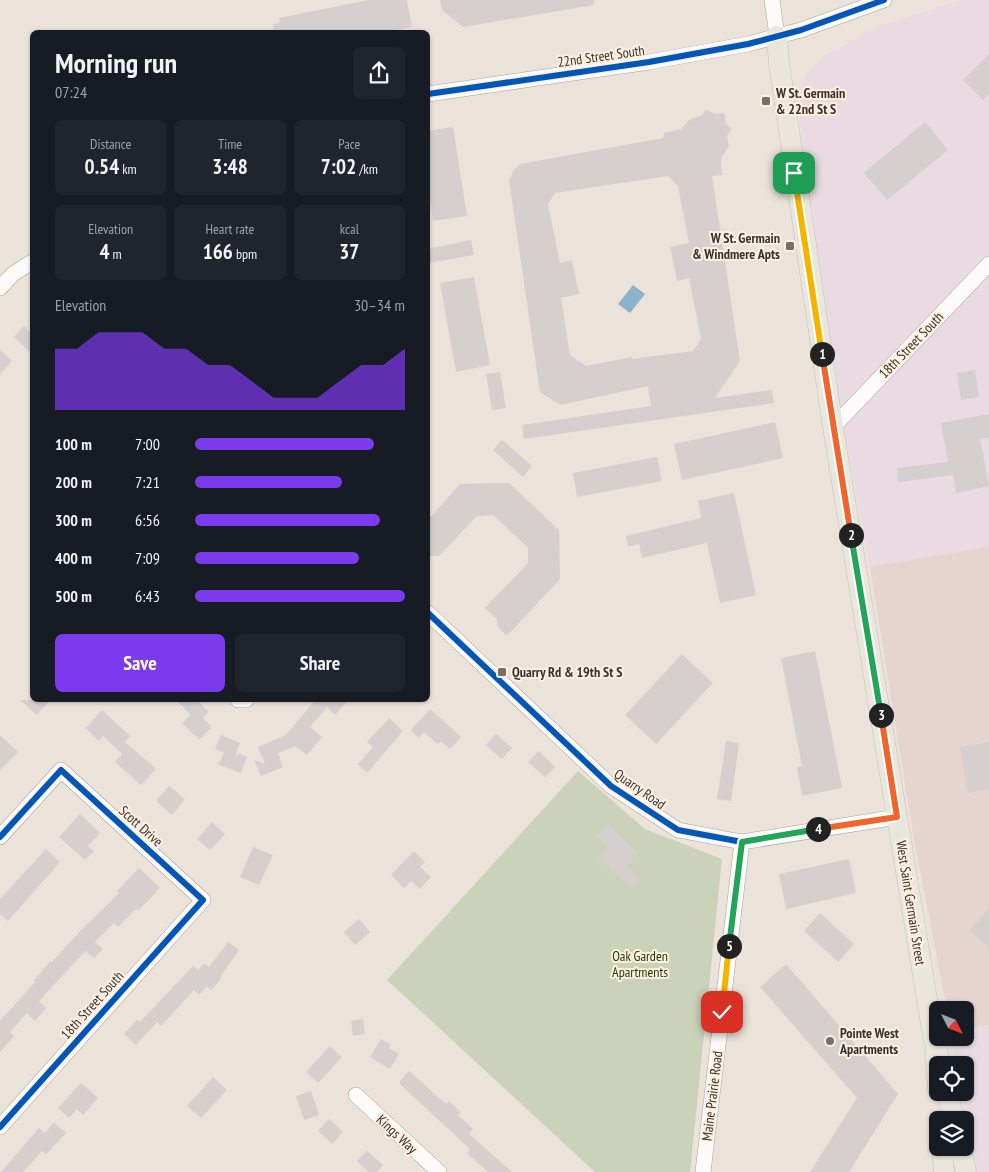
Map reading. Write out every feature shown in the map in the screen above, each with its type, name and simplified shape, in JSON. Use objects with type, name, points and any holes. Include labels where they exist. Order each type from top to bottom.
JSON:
[{"type":"main road","name":"West Saint Germain Street","points":[[777,36],[780,72],[833,426],[929,1012]]},
{"type":"main road","points":[[943,1156],[944,1172]]},
{"type":"main road","points":[[963,1156],[966,1172]]},
{"type":"street","name":"West Saint Germain Street","points":[[772,0],[777,36]]},
{"type":"street","name":"22nd Street South","points":[[430,94],[706,53],[801,30],[884,0]]},
{"type":"street","points":[[0,288],[13,274],[30,263]]},
{"type":"street","name":"18th Street South","points":[[833,426],[989,264]]},
{"type":"street","name":"Quarry Road","points":[[430,615],[611,786],[678,830],[742,842],[897,817]]},
{"type":"street","name":"Scott Drive","points":[[0,837],[61,770],[203,900]]},
{"type":"street","name":"Maine Prairie Road","points":[[703,1172],[742,842]]},
{"type":"street","name":"18th Street South","points":[[0,1127],[203,900]]},
{"type":"street","name":"Kings Way","points":[[356,1095],[439,1172]]},
{"type":"shaded area","points":[[961,0],[989,0],[989,547],[870,567],[840,407],[800,124],[799,95],[807,72],[825,55],[880,26]]},
{"type":"shaded area","points":[[989,547],[989,1025],[974,1028],[974,1001],[945,1001],[913,834],[870,567]]},
{"type":"shaded area","points":[[989,1025],[989,1172],[974,1172],[971,1156],[974,1156],[974,1111],[964,1111],[962,1101],[974,1101],[974,1056],[955,1056],[953,1046],[974,1046],[974,1028]]},
{"type":"green space","name":"Oak Garden Apartments","points":[[578,771],[645,829],[722,859],[690,1172],[595,1172],[387,980]]},
{"type":"water","points":[[633,285],[645,294],[630,313],[618,304]]},
{"type":"building","points":[[369,0],[407,0],[412,27],[395,30],[274,30],[273,24],[280,23],[279,18]]},
{"type":"building","points":[[440,0],[594,0],[594,5],[463,27],[442,10]]},
{"type":"building","points":[[989,54],[989,94],[983,100],[963,80]]},
{"type":"building","points":[[706,110],[715,114],[724,113],[726,124],[732,129],[727,136],[729,146],[721,158],[722,175],[712,176],[740,361],[715,398],[772,390],[774,403],[524,439],[522,425],[651,406],[648,386],[560,405],[540,392],[509,180],[514,170],[520,164],[663,138],[664,133],[682,129],[690,119],[701,116]],"holes":[[[668,176],[678,186],[689,243],[670,247],[677,281],[689,278],[701,339],[693,351],[632,359],[632,357],[586,366],[570,355],[561,298],[579,294],[572,260],[560,263],[548,204],[555,193]]]},
{"type":"building","points":[[925,122],[948,150],[887,200],[864,173]]},
{"type":"building","points":[[453,127],[467,216],[433,221],[430,199],[430,131]]},
{"type":"building","points":[[471,240],[474,255],[430,263],[430,249]]},
{"type":"building","points":[[474,277],[490,365],[456,372],[440,283]]},
{"type":"building","points":[[24,326],[30,332],[30,352],[14,337]]},
{"type":"building","points":[[0,350],[12,361],[0,374]]},
{"type":"building","points":[[975,370],[979,397],[961,400],[957,373]]},
{"type":"building","points":[[500,372],[506,408],[492,410],[486,374]]},
{"type":"building","points":[[989,414],[989,438],[980,439],[989,486],[956,493],[953,475],[898,482],[897,468],[948,462],[941,423]]},
{"type":"building","points":[[775,422],[783,458],[682,480],[674,444]]},
{"type":"building","points":[[502,440],[532,466],[523,477],[493,450]]},
{"type":"building","points":[[657,457],[662,481],[577,497],[573,473]]},
{"type":"building","points":[[509,483],[559,530],[560,579],[507,636],[497,626],[497,619],[485,608],[528,563],[528,548],[493,515],[477,516],[439,556],[430,556],[430,518],[460,484]]},
{"type":"building","points":[[734,493],[756,595],[720,603],[707,543],[642,558],[639,544],[628,547],[626,536],[701,518],[698,501]]},
{"type":"building","points":[[815,651],[842,788],[802,796],[797,767],[802,766],[781,658]]},
{"type":"building","points":[[682,654],[713,683],[656,744],[625,715]]},
{"type":"building","points":[[20,700],[48,702],[37,715]]},
{"type":"building","points":[[178,702],[199,702],[209,712],[203,718],[212,727],[199,740],[182,723],[191,715]]},
{"type":"building","points":[[313,702],[346,702],[335,715],[327,707],[310,727],[322,737],[307,755],[295,746],[278,753],[283,767],[261,776],[254,760],[265,764],[258,747],[286,735]]},
{"type":"building","points":[[430,709],[461,737],[450,749],[441,741],[438,744],[424,732],[419,738],[411,730]]},
{"type":"building","points":[[102,710],[130,736],[125,742],[156,769],[141,785],[115,762],[122,754],[103,736],[99,741],[86,728]]},
{"type":"building","points":[[389,718],[403,731],[367,773],[358,764],[373,747],[367,742]]},
{"type":"building","points":[[496,734],[512,748],[502,759],[486,745]]},
{"type":"building","points":[[0,735],[18,752],[0,770]]},
{"type":"building","points":[[221,735],[240,743],[235,756],[240,754],[247,757],[241,773],[217,764],[220,762],[224,752],[215,749]]},
{"type":"building","points":[[726,741],[739,743],[731,801],[717,799]]},
{"type":"building","points":[[989,742],[989,789],[968,793],[960,747]]},
{"type":"building","points":[[539,751],[555,767],[545,777],[528,762]]},
{"type":"building","points":[[169,786],[185,799],[172,815],[156,801]]},
{"type":"building","points":[[80,814],[100,833],[88,846],[94,851],[85,860],[59,837]]},
{"type":"building","points":[[212,822],[225,834],[210,850],[197,839]]},
{"type":"building","points":[[607,824],[638,853],[627,866],[640,878],[630,888],[598,858],[608,847],[596,836]]},
{"type":"building","points":[[253,847],[273,855],[259,885],[240,877]]},
{"type":"building","points":[[46,849],[60,862],[8,921],[0,914],[0,899]]},
{"type":"building","points":[[414,851],[425,862],[420,867],[431,877],[420,889],[411,881],[404,888],[391,875]]},
{"type":"building","points":[[849,859],[856,893],[786,909],[779,874]]},
{"type":"building","points":[[139,868],[160,888],[138,911],[136,909],[118,927],[114,923],[95,942],[103,949],[94,958],[86,951],[74,963],[39,1001],[46,1008],[35,1021],[27,1013],[10,1032],[14,1036],[0,1052],[0,1021],[51,961],[119,893],[117,891]]},
{"type":"building","points":[[989,908],[989,948],[970,930]]},
{"type":"building","points":[[820,913],[854,944],[838,962],[804,931]]},
{"type":"building","points":[[359,919],[370,932],[355,945],[344,932]]},
{"type":"building","points":[[228,942],[239,950],[220,977],[221,979],[211,990],[207,986],[199,995],[194,990],[161,1026],[157,1022],[136,1045],[124,1034],[137,1020],[140,1022],[193,966],[198,970],[204,963],[209,967]]},
{"type":"building","name":"Pointe West Apartments","points":[[786,964],[898,1094],[849,1172],[810,1172],[857,1098],[760,987]]},
{"type":"building","points":[[363,1019],[365,1034],[353,1036],[351,1021]]},
{"type":"building","points":[[381,1039],[391,1045],[389,1048],[399,1054],[390,1069],[370,1057]]},
{"type":"building","points":[[330,1046],[342,1057],[318,1083],[306,1072]]},
{"type":"building","points":[[409,1071],[446,1104],[449,1101],[461,1112],[458,1115],[473,1129],[469,1134],[512,1172],[488,1172],[467,1153],[470,1149],[400,1084],[400,1081]]},
{"type":"building","points":[[213,1077],[227,1090],[201,1118],[187,1106]]},
{"type":"building","points":[[81,1083],[98,1098],[83,1115],[77,1109],[69,1118],[58,1108]]},
{"type":"building","points":[[311,1091],[319,1115],[304,1120],[296,1096]]},
{"type":"building","points":[[329,1119],[343,1132],[332,1144],[318,1131]]},
{"type":"building","points":[[54,1122],[66,1133],[46,1154],[42,1151],[23,1172],[1,1172],[39,1128],[45,1133]]},
{"type":"building","points":[[367,1151],[383,1165],[377,1172],[369,1172],[357,1161]]},
{"type":"cycle path","points":[[430,94],[649,62],[748,44],[801,30],[884,0]]},
{"type":"cycle path","points":[[430,615],[611,786],[678,830],[742,842],[897,817]]},
{"type":"cycle path","points":[[0,837],[61,770],[203,900],[0,1127]]},
{"type":"place","name":"W St. Germain & 22nd St S","points":[[766,101]]},
{"type":"place","name":"W St. Germain & Windmere Apts","points":[[790,246]]},
{"type":"place","name":"Quarry Rd & 19th St S","points":[[502,672]]},
{"type":"place","name":"Pointe West Apartments","points":[[830,1041]]},
{"type":"route","points":[[722,1012],[742,842],[897,817],[794,173]]}]
